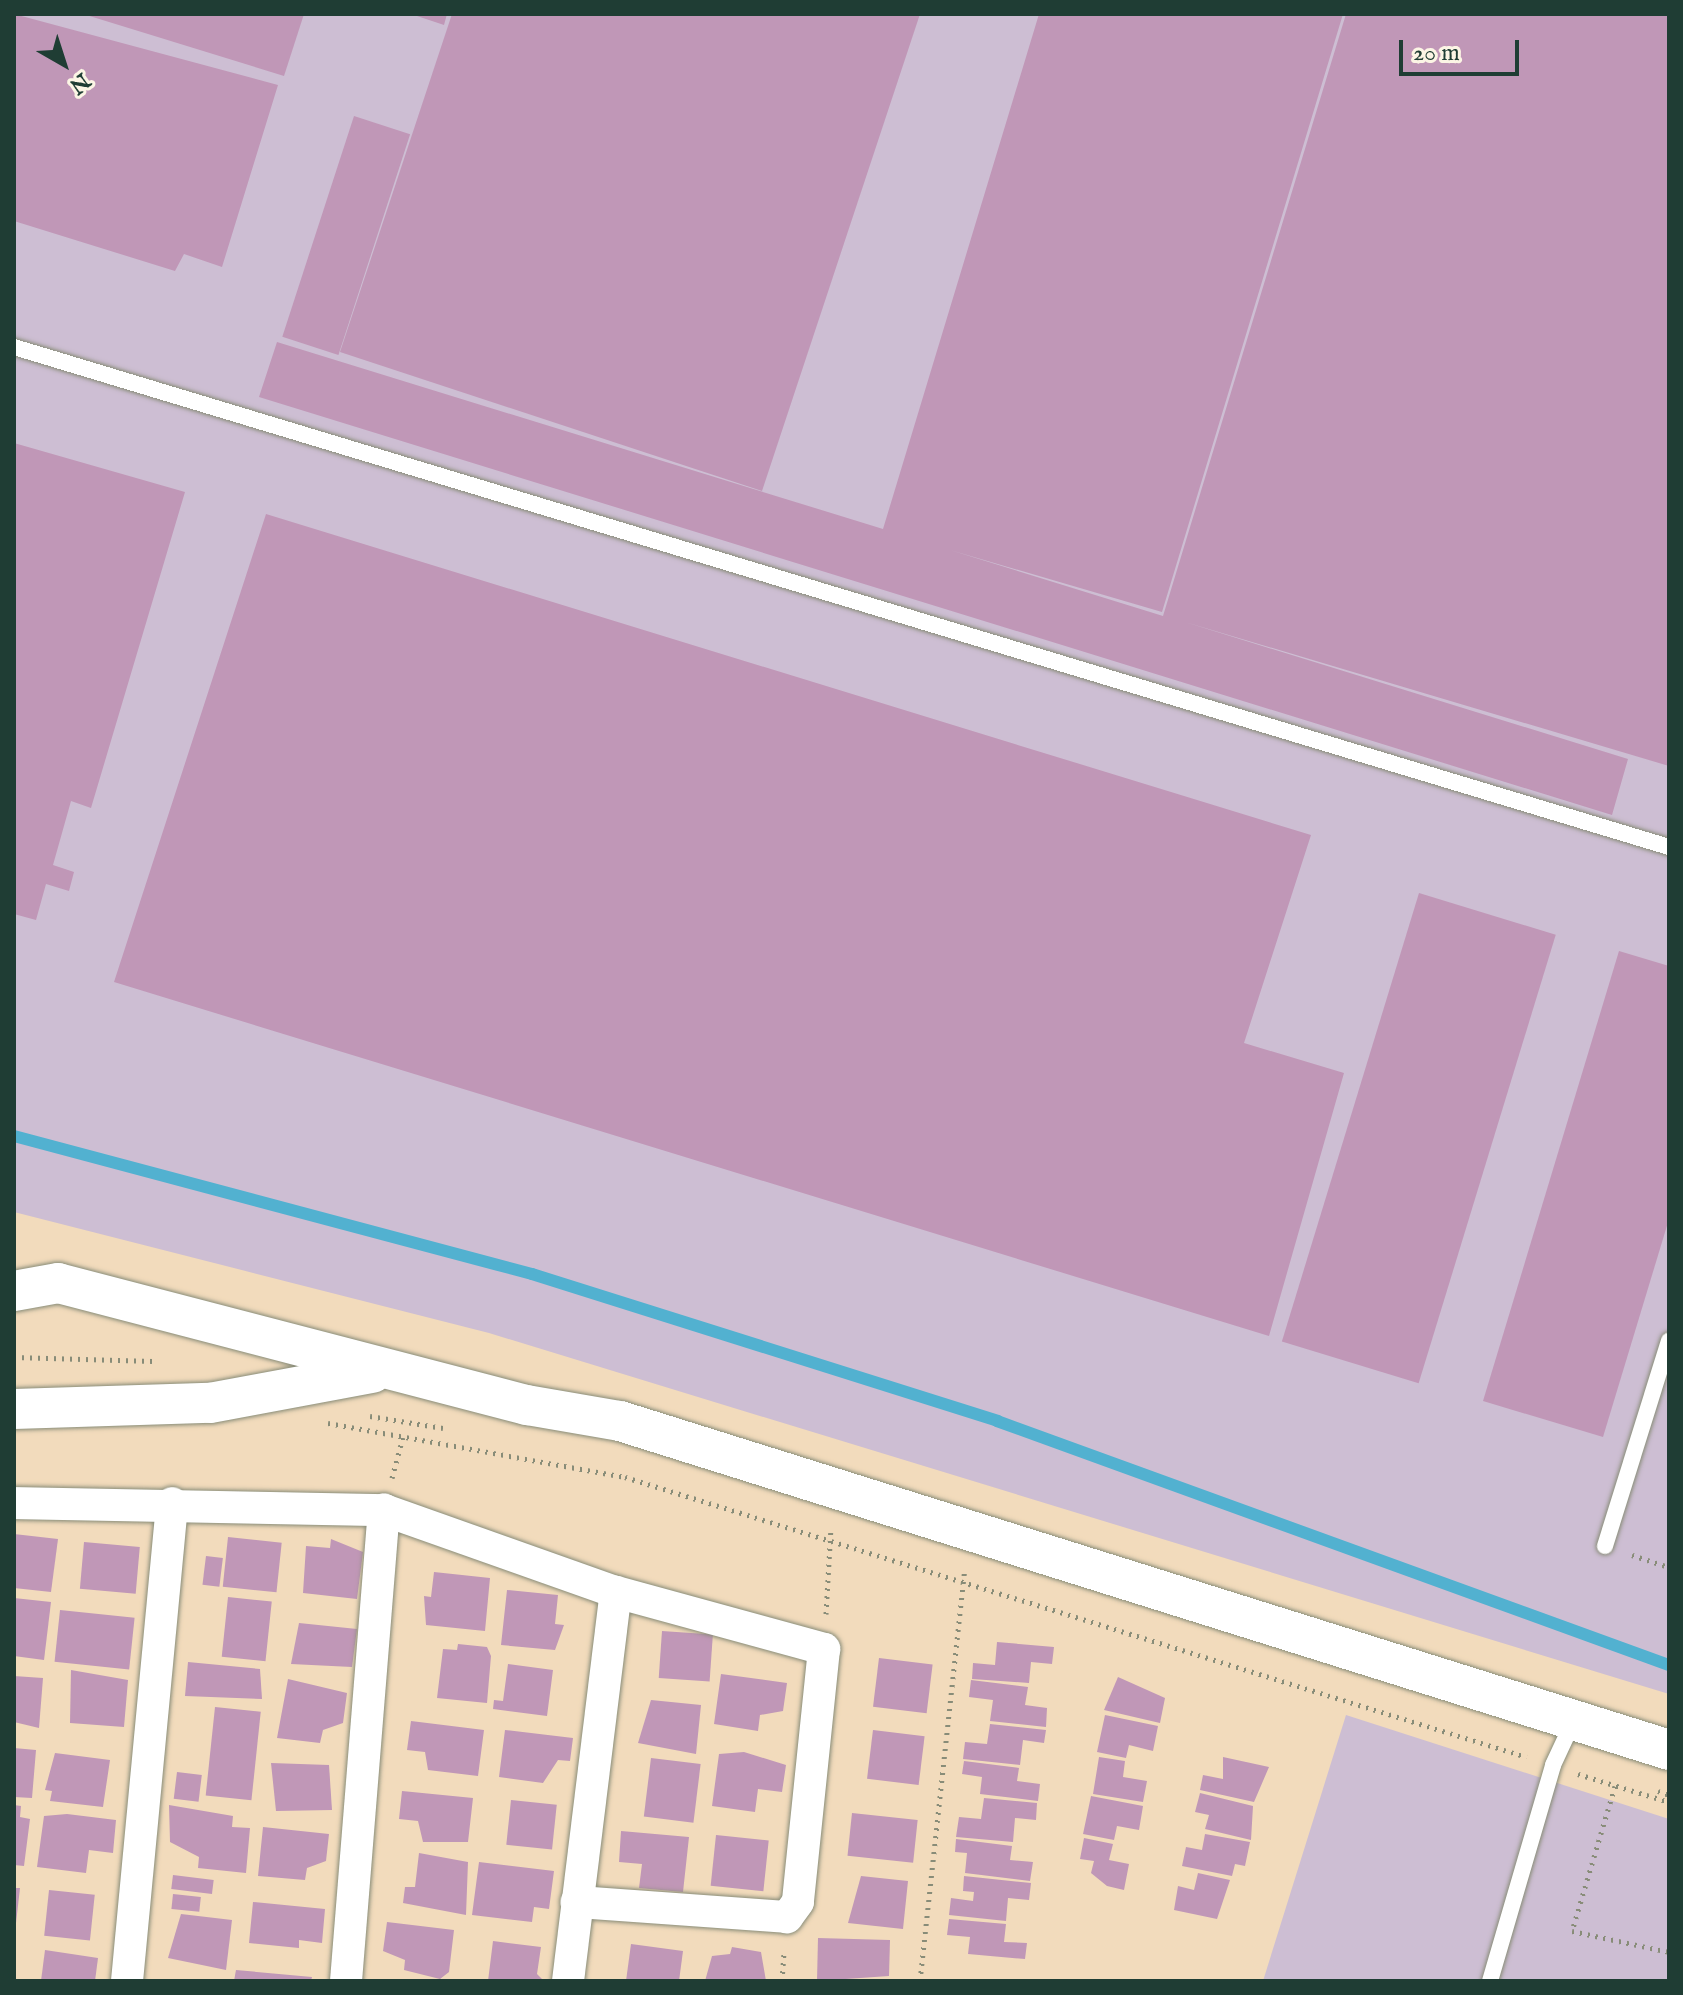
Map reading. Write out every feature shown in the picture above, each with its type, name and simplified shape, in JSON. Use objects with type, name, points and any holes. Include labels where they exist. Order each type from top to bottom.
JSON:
[{"type":"street","points":[[14,1269],[396,1370],[620,1421],[972,1527],[1669,1750]]},
{"type":"street","points":[[14,1291],[58,1283]]},
{"type":"street","points":[[14,1409],[210,1403],[396,1370]]},
{"type":"street","points":[[14,1503],[172,1503],[384,1510],[616,1592],[824,1649],[798,1902],[787,1917],[577,1902]]},
{"type":"street","points":[[127,1981],[172,1503]]},
{"type":"street","points":[[346,1981],[384,1510]]},
{"type":"street","points":[[568,1981],[616,1592]]},
{"type":"lane","points":[[14,347],[1669,847]]},
{"type":"lane","points":[[1605,1546],[1669,1341]]},
{"type":"lane","points":[[1490,1981],[1574,1720]]},
{"type":"path","points":[[14,1357],[169,1362]]},
{"type":"path","points":[[356,1413],[448,1429]]},
{"type":"path","points":[[319,1421],[625,1477],[1669,1795]]},
{"type":"path","points":[[824,1649],[833,1487]]},
{"type":"path","points":[[755,1505],[1535,1753]]},
{"type":"path","points":[[920,1981],[963,1582],[972,1527]]},
{"type":"path","points":[[1605,1546],[1669,1567]]},
{"type":"path","points":[[1559,1763],[1615,1786],[1669,1802]]},
{"type":"path","points":[[1615,1786],[1572,1931],[1669,1952]]},
{"type":"shaded area","points":[[14,14],[1669,14],[1669,1694],[489,1333],[14,1212]]},
{"type":"shaded area","points":[[1346,1715],[1669,1819],[1669,1981],[1263,1981]]},
{"type":"building","points":[[14,14],[278,85],[222,267],[184,254],[175,271],[14,221]]},
{"type":"building","points":[[83,14],[304,14],[284,76]]},
{"type":"building","points":[[411,14],[447,14],[444,25]]},
{"type":"building","points":[[452,14],[920,14],[762,491],[340,352]]},
{"type":"building","points":[[1039,14],[1343,14],[1162,612],[950,550],[1163,616],[1346,14],[1669,14],[1669,766],[1185,622],[1628,759],[1612,815],[259,397],[277,342],[883,529]]},
{"type":"building","points":[[354,116],[410,134],[338,355],[282,337]]},
{"type":"building","points":[[14,443],[185,492],[91,808],[71,801],[53,865],[74,872],[69,891],[46,884],[36,920],[14,914]]},
{"type":"building","points":[[266,514],[1311,835],[1244,1043],[1344,1073],[1269,1336],[114,982]]},
{"type":"building","points":[[1419,893],[1556,935],[1419,1383],[1282,1342]]},
{"type":"building","points":[[1619,951],[1669,966],[1669,1219],[1603,1437],[1483,1401]]},
{"type":"building","points":[[14,1534],[58,1539],[51,1592],[14,1588]]},
{"type":"building","points":[[228,1537],[282,1543],[276,1592],[223,1587]]},
{"type":"building","points":[[331,1539],[363,1552],[357,1599],[303,1593],[306,1546],[330,1548]]},
{"type":"building","points":[[84,1542],[140,1547],[136,1594],[80,1589]]},
{"type":"building","points":[[206,1556],[223,1558],[219,1587],[202,1585]]},
{"type":"building","points":[[434,1572],[490,1578],[485,1631],[426,1625],[424,1596],[431,1597]]},
{"type":"building","points":[[507,1590],[558,1595],[555,1624],[564,1625],[555,1650],[501,1645]]},
{"type":"building","points":[[228,1597],[272,1602],[265,1661],[222,1657]]},
{"type":"building","points":[[14,1598],[51,1602],[44,1660],[14,1656]]},
{"type":"building","points":[[60,1610],[135,1618],[129,1670],[55,1662]]},
{"type":"building","points":[[299,1623],[357,1629],[352,1667],[291,1664]]},
{"type":"building","points":[[662,1631],[713,1635],[710,1681],[659,1678]]},
{"type":"building","points":[[997,1642],[1054,1647],[1052,1664],[1031,1662],[1029,1683],[972,1679],[973,1663],[995,1665]]},
{"type":"building","points":[[458,1644],[487,1647],[491,1656],[487,1703],[437,1698],[443,1649],[457,1650]]},
{"type":"building","points":[[879,1658],[933,1665],[927,1713],[873,1707]]},
{"type":"building","points":[[188,1662],[260,1669],[262,1699],[185,1696]]},
{"type":"building","points":[[508,1664],[553,1670],[547,1716],[493,1709],[494,1700],[503,1701]]},
{"type":"building","points":[[71,1670],[128,1680],[124,1727],[70,1723]]},
{"type":"building","points":[[721,1674],[787,1683],[783,1711],[760,1715],[758,1731],[714,1724]]},
{"type":"building","points":[[14,1676],[43,1678],[39,1728],[14,1722]]},
{"type":"building","points":[[1118,1677],[1165,1698],[1160,1723],[1104,1710]]},
{"type":"building","points":[[288,1679],[347,1693],[343,1723],[323,1730],[320,1743],[277,1738]]},
{"type":"building","points":[[971,1680],[1028,1687],[1025,1705],[1047,1708],[1046,1727],[990,1721],[993,1700],[969,1697]]},
{"type":"building","points":[[651,1700],[701,1705],[696,1754],[638,1743]]},
{"type":"building","points":[[215,1707],[261,1712],[251,1800],[206,1796]]},
{"type":"building","points":[[1105,1715],[1158,1726],[1153,1751],[1129,1745],[1126,1758],[1097,1752]]},
{"type":"building","points":[[411,1721],[484,1730],[478,1776],[428,1770],[425,1752],[407,1750]]},
{"type":"building","points":[[990,1724],[1046,1730],[1044,1743],[1023,1740],[1020,1765],[963,1759],[965,1742],[987,1744]]},
{"type":"building","points":[[505,1730],[573,1738],[570,1761],[558,1760],[543,1783],[499,1777]]},
{"type":"building","points":[[873,1730],[925,1736],[919,1785],[867,1779]]},
{"type":"building","points":[[14,1748],[36,1750],[32,1798],[14,1797]]},
{"type":"building","points":[[744,1752],[786,1765],[782,1792],[758,1789],[755,1812],[712,1806],[719,1754]]},
{"type":"building","points":[[55,1753],[110,1760],[103,1807],[50,1801],[52,1791],[45,1790]]},
{"type":"building","points":[[1099,1757],[1125,1761],[1123,1777],[1147,1781],[1143,1802],[1093,1794]]},
{"type":"building","points":[[1223,1757],[1269,1767],[1254,1802],[1200,1790],[1203,1775],[1223,1779]]},
{"type":"building","points":[[651,1758],[701,1764],[693,1823],[644,1817]]},
{"type":"building","points":[[964,1761],[1019,1768],[1017,1781],[1040,1784],[1038,1801],[980,1794],[982,1777],[962,1774]]},
{"type":"building","points":[[271,1763],[329,1765],[332,1810],[276,1811]]},
{"type":"building","points":[[177,1772],[202,1775],[199,1802],[174,1799]]},
{"type":"building","points":[[402,1791],[473,1798],[468,1842],[423,1842],[418,1821],[399,1819]]},
{"type":"building","points":[[1200,1793],[1253,1806],[1251,1840],[1205,1829],[1209,1815],[1195,1812]]},
{"type":"building","points":[[1091,1796],[1143,1806],[1139,1830],[1117,1826],[1114,1840],[1083,1834]]},
{"type":"building","points":[[984,1798],[1037,1803],[1036,1820],[1015,1818],[1013,1842],[956,1837],[959,1817],[981,1819]]},
{"type":"building","points":[[511,1800],[557,1805],[552,1850],[506,1845]]},
{"type":"building","points":[[14,1805],[21,1806],[20,1817],[30,1819],[24,1866],[14,1865]]},
{"type":"building","points":[[169,1805],[233,1816],[232,1827],[250,1828],[246,1873],[198,1868],[199,1857],[170,1842]]},
{"type":"building","points":[[852,1813],[918,1820],[913,1863],[848,1856]]},
{"type":"building","points":[[67,1814],[116,1820],[113,1853],[89,1850],[86,1873],[37,1867],[44,1816]]},
{"type":"building","points":[[263,1827],[329,1834],[326,1861],[307,1868],[305,1880],[258,1876]]},
{"type":"building","points":[[621,1831],[689,1837],[683,1892],[639,1888],[642,1864],[619,1862]]},
{"type":"building","points":[[1205,1834],[1250,1842],[1245,1866],[1235,1864],[1232,1876],[1182,1866],[1186,1847],[1202,1850]]},
{"type":"building","points":[[716,1835],[769,1841],[763,1891],[711,1886]]},
{"type":"building","points":[[1084,1838],[1113,1844],[1109,1860],[1129,1864],[1124,1890],[1107,1886],[1091,1873],[1094,1861],[1080,1859]]},
{"type":"building","points":[[956,1839],[1012,1846],[1010,1860],[1033,1862],[1030,1881],[965,1873],[967,1853],[955,1852]]},
{"type":"building","points":[[419,1853],[468,1862],[466,1915],[403,1903],[405,1887],[415,1887]]},
{"type":"building","points":[[479,1862],[554,1871],[549,1909],[534,1907],[532,1922],[472,1915]]},
{"type":"building","points":[[1198,1873],[1230,1880],[1217,1919],[1174,1910],[1178,1886],[1194,1890]]},
{"type":"building","points":[[173,1875],[214,1880],[212,1894],[171,1889]]},
{"type":"building","points":[[861,1876],[908,1881],[903,1929],[848,1923]]},
{"type":"building","points":[[964,1876],[1031,1883],[1029,1900],[1008,1898],[1006,1921],[949,1915],[951,1898],[973,1901],[974,1892],[963,1891]]},
{"type":"building","points":[[14,1888],[20,1888],[16,1923],[14,1922]]},
{"type":"building","points":[[49,1890],[95,1895],[90,1941],[44,1936]]},
{"type":"building","points":[[173,1894],[201,1897],[199,1912],[171,1909]]},
{"type":"building","points":[[253,1902],[325,1909],[322,1943],[299,1940],[299,1948],[249,1943]]},
{"type":"building","points":[[181,1914],[232,1920],[226,1970],[168,1958]]},
{"type":"building","points":[[949,1919],[1006,1924],[1004,1942],[1027,1943],[1025,1959],[968,1954],[970,1937],[947,1935]]},
{"type":"building","points":[[387,1922],[454,1930],[449,1972],[440,1979],[404,1970],[405,1960],[383,1951]]},
{"type":"building","points":[[818,1938],[890,1940],[889,1976],[817,1981]]},
{"type":"building","points":[[493,1941],[541,1947],[537,1974],[544,1981],[488,1981]]},
{"type":"building","points":[[631,1944],[683,1951],[679,1981],[626,1981]]},
{"type":"building","points":[[732,1947],[761,1952],[766,1981],[705,1981],[712,1956],[730,1954]]},
{"type":"building","points":[[45,1950],[98,1958],[95,1981],[41,1981]]},
{"type":"building","points":[[236,1970],[312,1977],[311,1981],[234,1981]]},
{"type":"waterway","points":[[14,1136],[532,1274],[997,1421],[1669,1665]]}]
